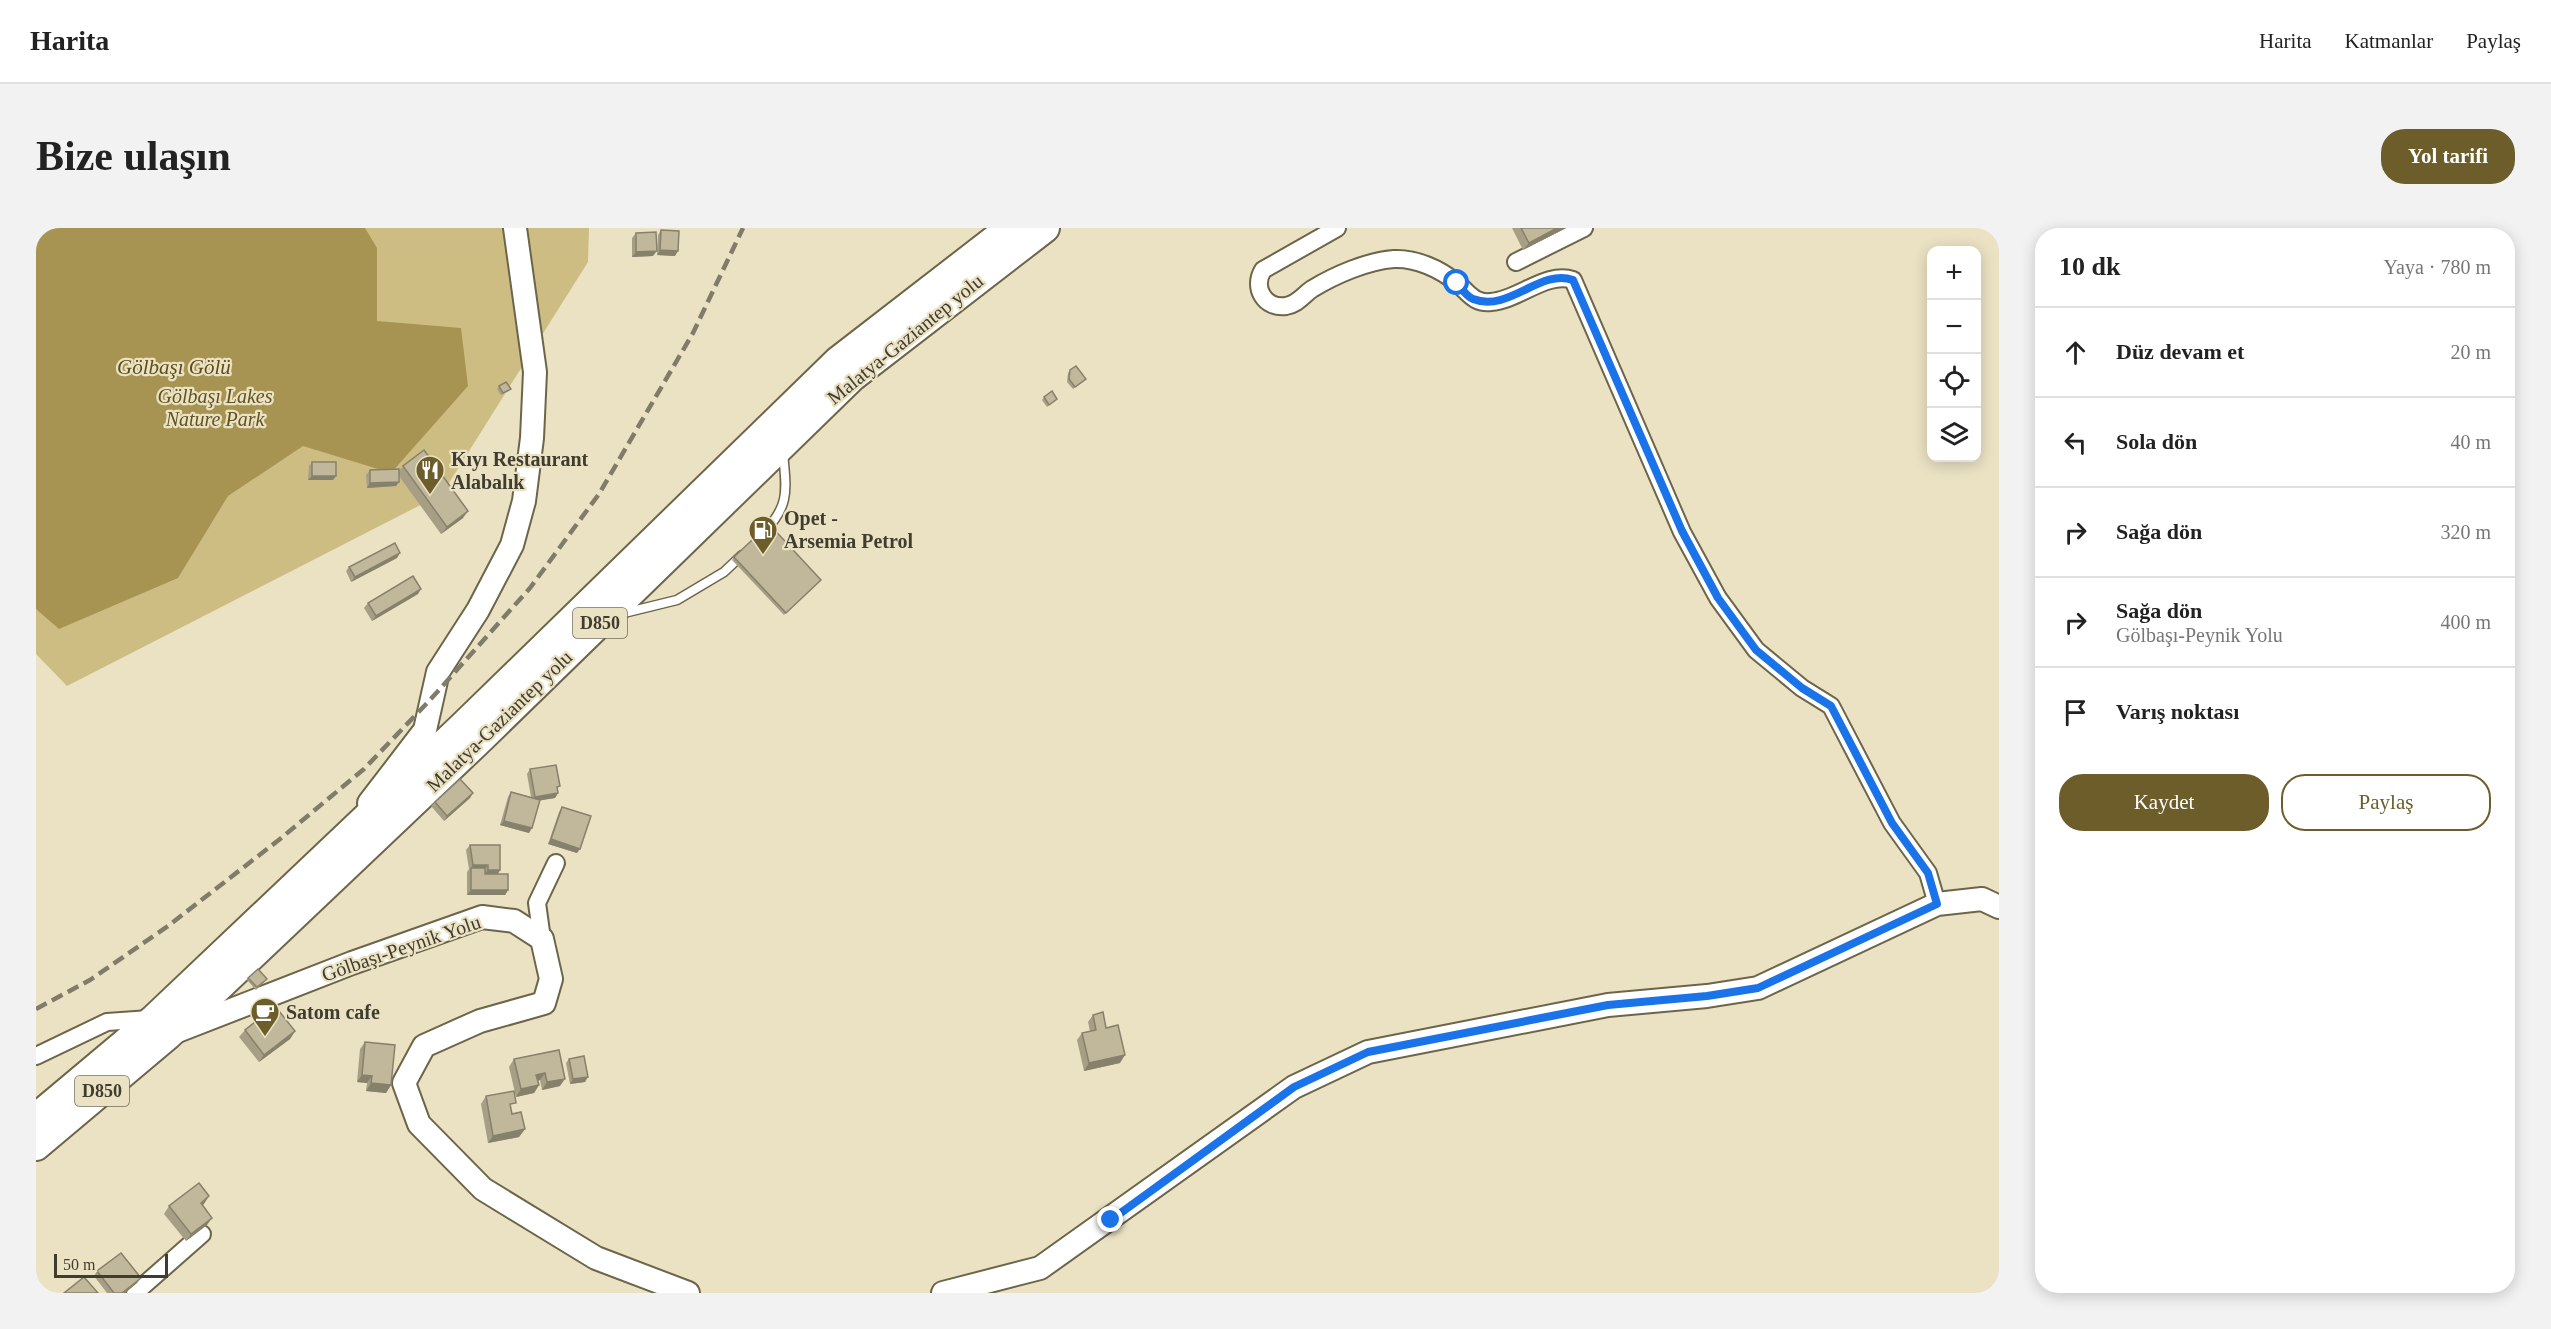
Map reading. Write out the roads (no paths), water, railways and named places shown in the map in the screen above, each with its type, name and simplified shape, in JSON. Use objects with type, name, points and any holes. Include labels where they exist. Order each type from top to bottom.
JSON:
[{"type":"highway","name":"Malatya-Gaziantep yolu","points":[[36,1118],[161,1027],[339,843],[838,361],[1010,228]]},
{"type":"highway","name":"Malatya-Gaziantep yolu","points":[[36,1146],[161,1027],[606,617],[852,377],[1045,228]]},
{"type":"street","points":[[339,843],[425,730],[438,672],[478,610],[512,545],[521,512],[532,438],[535,372],[515,228]]},
{"type":"street","points":[[1337,228],[1263,270],[1258,277],[1258,285],[1260,294],[1268,303],[1287,306],[1298,302],[1309,291],[1330,278],[1394,259],[1423,262],[1457,283],[1472,299],[1491,303],[1521,294],[1550,280],[1565,277],[1573,280],[1682,531],[1718,598],[1756,650],[1802,688],[1831,706],[1892,823],[1928,873],[1937,904]]},
{"type":"street","points":[[1516,262],[1584,228]]},
{"type":"street","points":[[556,863],[537,903],[551,979],[544,1003],[480,1021],[424,1047],[404,1083],[419,1124],[483,1189],[596,1258],[688,1293]]},
{"type":"street","points":[[943,1293],[1040,1268],[1294,1087],[1368,1052],[1608,1005],[1707,996],[1758,988],[1937,904],[1982,898],[1999,907]]},
{"type":"street","name":"Gölbaşı-Peynik Yolu","points":[[161,1027],[482,917],[514,921],[542,939]]},
{"type":"street","points":[[36,1056],[107,1022],[161,1027]]},
{"type":"street","points":[[135,1293],[202,1234]]},
{"type":"lane","points":[[756,540],[780,517],[786,489],[783,444]]},
{"type":"lane","points":[[606,617],[677,600],[724,572],[748,548]]},
{"type":"water","name":"Gölbaşı Gölü","points":[[36,228],[365,228],[377,248],[377,321],[461,328],[468,386],[391,473],[303,446],[228,496],[178,578],[59,629],[36,609]]},
{"type":"railway","points":[[36,1009],[90,980],[168,926],[280,839],[364,769],[430,700],[530,588],[599,494],[693,333],[743,228]]},
{"type":"place","name":"Kıyı Restaurant Alabalık","points":[[430,496]]},
{"type":"place","name":"Opet - Arsemia Petrol","points":[[763,556]]},
{"type":"place","name":"Satom cafe","points":[[265,1038]]},
{"type":"park label","name":"Gölbaşı Lakes Nature Park","points":[[215,408]]}]
